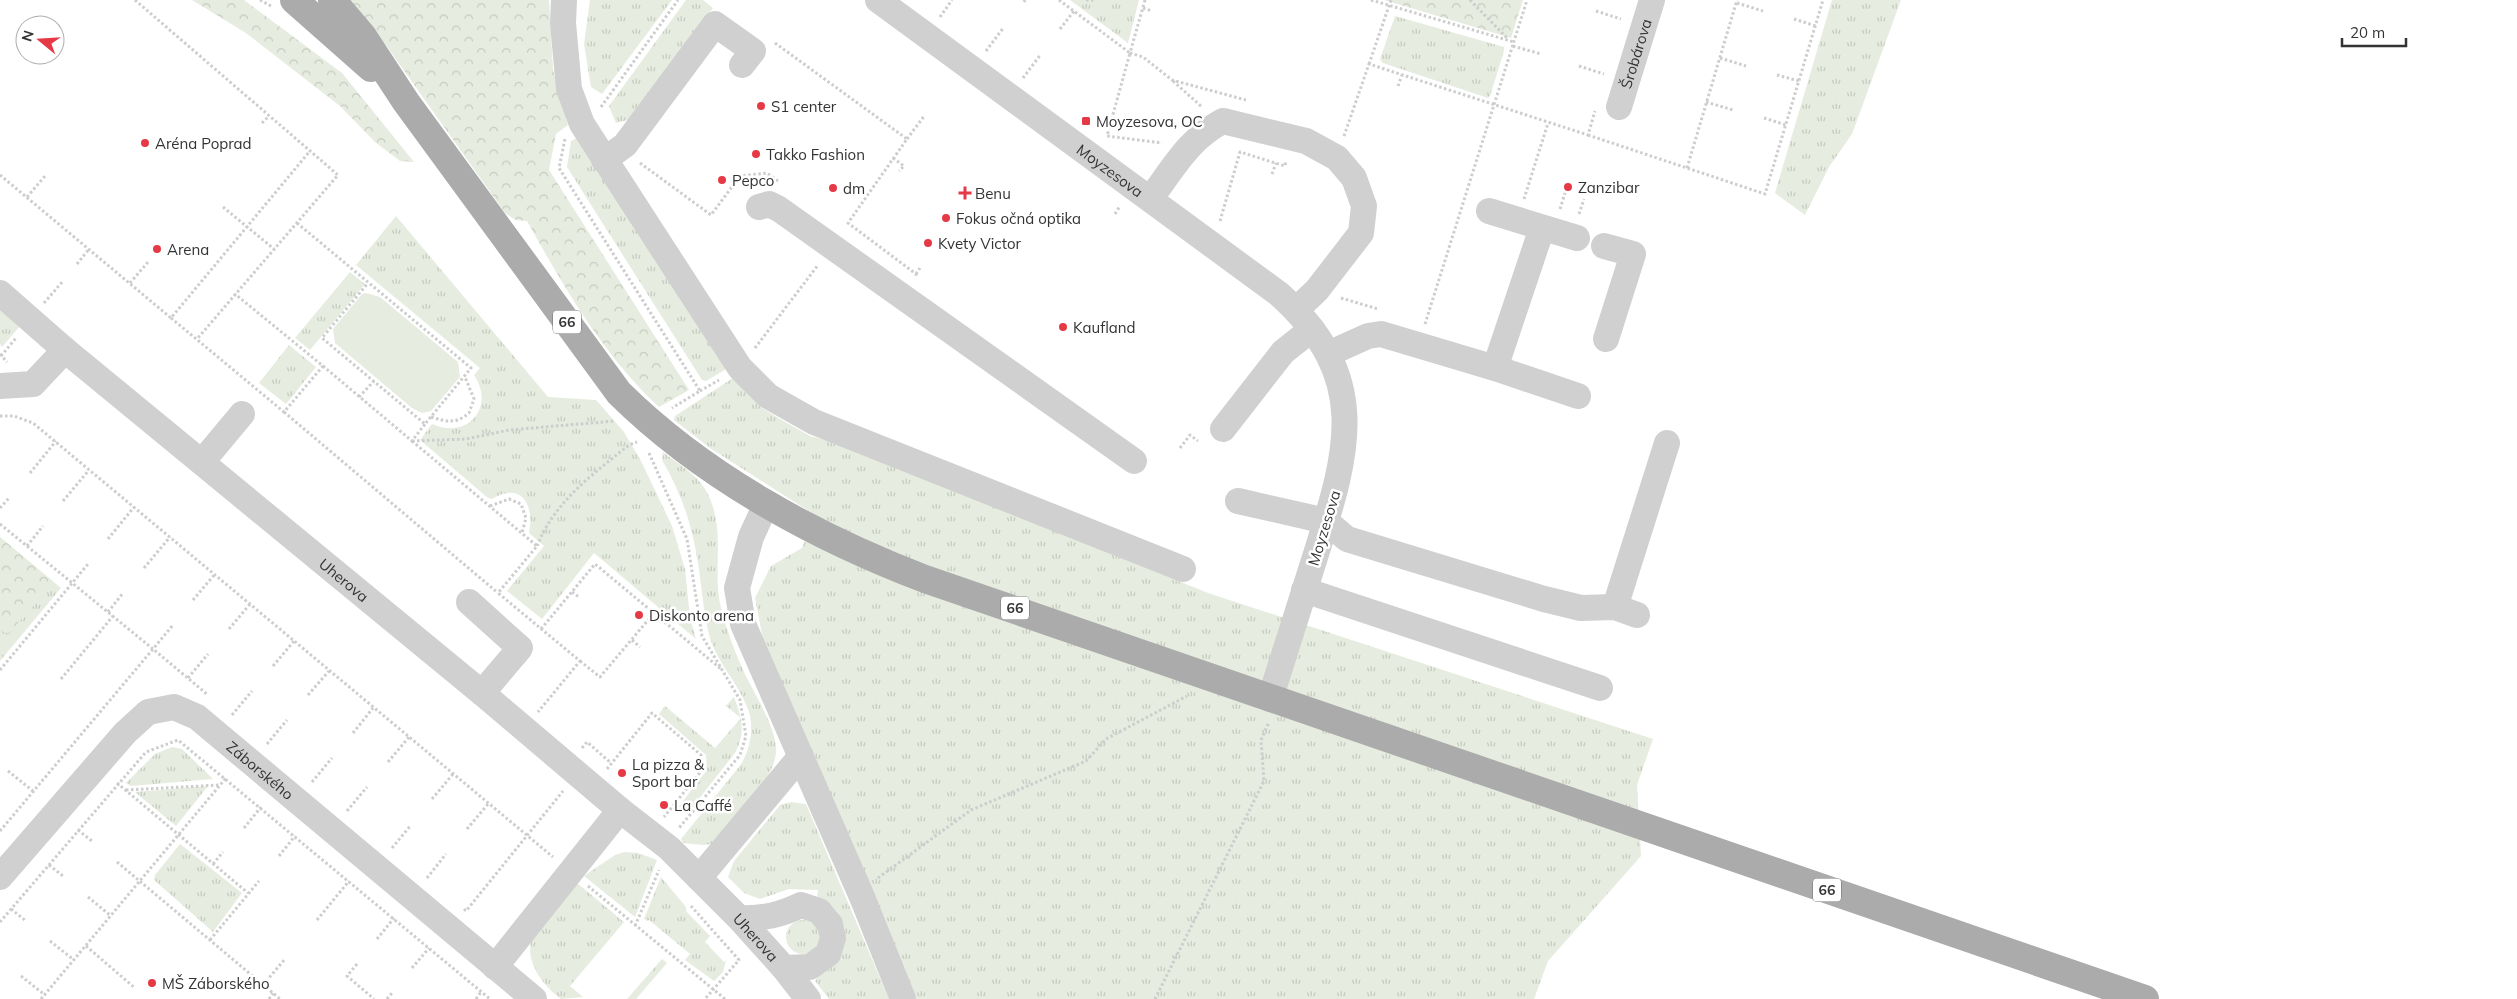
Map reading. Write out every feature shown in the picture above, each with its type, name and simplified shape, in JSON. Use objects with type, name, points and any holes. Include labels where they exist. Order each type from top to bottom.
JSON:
[{"type":"main road","name":"66","points":[[294,0],[343,42],[406,102]]},
{"type":"main road","name":"66","points":[[332,0],[362,34],[406,102],[619,393],[654,425],[766,504],[826,536],[894,567],[1270,699],[2145,999]]},
{"type":"street","points":[[564,0],[563,23],[569,90],[582,124],[740,368],[768,396],[814,422],[1183,569]]},
{"type":"street","name":"Moyzesova","points":[[878,0],[1252,274],[1304,319],[1328,354],[1343,402],[1345,439],[1340,474],[1270,699]]},
{"type":"street","name":"Šrobárova","points":[[1607,108],[1652,0]]},
{"type":"street","points":[[604,160],[625,146],[715,24],[753,50],[742,65]]},
{"type":"street","points":[[1150,199],[1189,146],[1204,131],[1223,122],[1306,141],[1337,158],[1354,178],[1364,206],[1361,233],[1317,290],[1304,319],[1283,352],[1223,429]]},
{"type":"street","points":[[760,207],[768,204],[779,209],[1134,461]]},
{"type":"street","points":[[1489,211],[1577,238]]},
{"type":"street","points":[[1495,368],[1542,228]]},
{"type":"street","points":[[1604,246],[1633,254],[1606,339]]},
{"type":"street","name":"Uherova","points":[[0,293],[65,350],[668,848],[739,918],[784,968],[808,999]]},
{"type":"street","points":[[1328,354],[1368,336],[1381,334],[1495,368],[1578,396]]},
{"type":"street","points":[[0,386],[33,384],[65,350]]},
{"type":"street","points":[[202,462],[242,414]]},
{"type":"street","points":[[1238,501],[1326,521],[1348,539],[1544,599],[1581,608],[1626,611],[1667,443]]},
{"type":"street","points":[[766,504],[751,537],[737,588],[743,624],[860,891],[903,999]]},
{"type":"street","points":[[1304,590],[1600,688]]},
{"type":"street","points":[[469,602],[520,648],[482,693]]},
{"type":"street","name":"Záborského","points":[[0,878],[125,733],[148,712],[174,707],[197,717],[534,999]]},
{"type":"street","points":[[699,878],[801,756]]},
{"type":"street","points":[[495,968],[620,810]]},
{"type":"street","points":[[739,918],[760,919],[778,916],[801,905],[820,911],[830,924],[833,938],[828,954],[810,967],[784,968]]},
{"type":"path","points":[[135,0],[338,175],[197,339]]},
{"type":"path","points":[[598,110],[678,0]]},
{"type":"path","points":[[935,23],[952,0]]},
{"type":"path","points":[[1059,0],[1130,53],[1143,57],[1205,110],[1223,122]]},
{"type":"path","points":[[1086,0],[1094,0]]},
{"type":"path","points":[[1145,0],[1106,136],[1189,146]]},
{"type":"path","points":[[1371,0],[1509,40]]},
{"type":"path","points":[[1337,158],[1392,0]]},
{"type":"path","points":[[1470,0],[1513,44],[1541,54]]},
{"type":"path","points":[[1416,321],[1425,324],[1527,0]]},
{"type":"path","points":[[1369,64],[1765,194],[1823,0]]},
{"type":"path","points":[[1687,168],[1737,2],[1763,10]]},
{"type":"path","points":[[1143,8],[1152,11]]},
{"type":"path","points":[[1060,28],[1074,11]]},
{"type":"path","points":[[1596,11],[1623,20]]},
{"type":"path","points":[[1620,29],[1625,13]]},
{"type":"path","points":[[1794,20],[1816,26]]},
{"type":"path","points":[[982,57],[1004,27]]},
{"type":"path","points":[[772,40],[907,139]]},
{"type":"path","points":[[1018,84],[1041,54]]},
{"type":"path","points":[[1720,58],[1746,66]]},
{"type":"path","points":[[1579,66],[1606,74],[1604,83]]},
{"type":"path","points":[[1398,86],[1402,75]]},
{"type":"path","points":[[1777,75],[1799,81]]},
{"type":"path","points":[[1172,80],[1248,101]]},
{"type":"path","points":[[1706,102],[1732,110]]},
{"type":"path","points":[[1588,135],[1607,108]]},
{"type":"path","points":[[916,274],[848,223],[925,115]]},
{"type":"path","points":[[262,123],[269,116]]},
{"type":"path","points":[[1764,118],[1786,125]]},
{"type":"path","points":[[570,134],[565,138],[559,168],[700,390]]},
{"type":"path","points":[[1217,229],[1231,190],[1240,152],[1285,166],[1293,138]]},
{"type":"path","points":[[171,318],[310,151]]},
{"type":"path","points":[[893,158],[904,166],[899,172]]},
{"type":"path","points":[[1272,174],[1276,163]]},
{"type":"path","points":[[0,175],[600,677],[654,613]]},
{"type":"path","points":[[27,197],[44,176]]},
{"type":"path","points":[[1573,212],[1579,214],[1584,199]]},
{"type":"path","points":[[223,206],[274,249]]},
{"type":"path","points":[[1560,208],[1566,210]]},
{"type":"path","points":[[297,223],[471,368],[412,440]]},
{"type":"path","points":[[77,264],[89,249]]},
{"type":"path","points":[[130,283],[148,262]]},
{"type":"path","points":[[670,409],[740,368],[820,262]]},
{"type":"path","points":[[915,282],[916,274],[920,268]]},
{"type":"path","points":[[52,294],[62,282]]},
{"type":"path","points":[[368,283],[322,338],[425,424]]},
{"type":"path","points":[[1317,290],[1380,310]]},
{"type":"path","points":[[235,294],[537,546]]},
{"type":"path","points":[[1,356],[17,336]]},
{"type":"path","points":[[284,412],[323,366]]},
{"type":"path","points":[[431,417],[446,422],[454,422],[469,413],[474,399],[464,376]]},
{"type":"path","points":[[359,397],[374,381]]},
{"type":"path","points":[[0,416],[14,416],[33,423],[556,860]]},
{"type":"path","points":[[412,440],[466,439],[509,430],[557,428],[624,420]]},
{"type":"path","points":[[1180,448],[1190,435],[1198,440]]},
{"type":"path","points":[[498,592],[537,546],[552,516],[567,496],[629,445],[643,439]]},
{"type":"path","points":[[30,473],[56,442]]},
{"type":"path","points":[[646,447],[688,539],[702,636],[740,700],[745,719],[746,736],[740,755],[677,830],[656,812]]},
{"type":"path","points":[[63,501],[89,470]]},
{"type":"path","points":[[0,508],[8,498]]},
{"type":"path","points":[[490,506],[509,499],[521,504],[526,518],[522,533]]},
{"type":"path","points":[[108,539],[134,507]]},
{"type":"path","points":[[0,524],[153,649],[173,625]]},
{"type":"path","points":[[27,546],[43,526]]},
{"type":"path","points":[[144,568],[170,537]]},
{"type":"path","points":[[0,670],[88,564]]},
{"type":"path","points":[[541,629],[595,564],[724,671]]},
{"type":"path","points":[[193,600],[214,574]]},
{"type":"path","points":[[572,592],[579,597]]},
{"type":"path","points":[[108,612],[123,593]]},
{"type":"path","points":[[229,630],[250,604]]},
{"type":"path","points":[[61,678],[113,616]]},
{"type":"path","points":[[632,640],[640,647]]},
{"type":"path","points":[[273,666],[294,641]]},
{"type":"path","points":[[188,678],[208,654]]},
{"type":"path","points":[[535,716],[580,661]]},
{"type":"path","points":[[308,695],[329,672]]},
{"type":"path","points":[[860,891],[971,810],[1086,760],[1106,740],[1216,680]]},
{"type":"path","points":[[232,715],[252,691]]},
{"type":"path","points":[[1155,999],[1264,780],[1261,740],[1269,721],[1270,699]]},
{"type":"path","points":[[353,733],[373,708]]},
{"type":"path","points":[[612,776],[605,770],[652,713],[701,755],[702,770],[663,818]]},
{"type":"path","points":[[267,744],[287,720]]},
{"type":"path","points":[[388,762],[409,738]]},
{"type":"path","points":[[0,922],[117,783],[146,752],[178,740],[490,999]]},
{"type":"path","points":[[578,753],[587,742],[611,763]]},
{"type":"path","points":[[312,782],[332,758]]},
{"type":"path","points":[[8,771],[33,791]]},
{"type":"path","points":[[432,799],[453,774]]},
{"type":"path","points":[[111,778],[248,893]]},
{"type":"path","points":[[41,999],[226,778]]},
{"type":"path","points":[[126,790],[220,785]]},
{"type":"path","points":[[347,811],[367,787]]},
{"type":"path","points":[[467,829],[488,804]]},
{"type":"path","points":[[244,828],[261,807]]},
{"type":"path","points":[[392,848],[411,825]]},
{"type":"path","points":[[78,830],[92,842]]},
{"type":"path","points":[[279,856],[295,836]]},
{"type":"path","points":[[213,864],[223,852]]},
{"type":"path","points":[[427,878],[446,854]]},
{"type":"path","points":[[117,862],[280,999]]},
{"type":"path","points":[[48,865],[62,876]]},
{"type":"path","points":[[635,926],[661,866],[666,873]]},
{"type":"path","points":[[210,940],[259,881]]},
{"type":"path","points":[[317,920],[349,881]]},
{"type":"path","points":[[587,885],[725,999]]},
{"type":"path","points":[[88,897],[111,916]]},
{"type":"path","points":[[687,901],[739,960],[706,999]]},
{"type":"path","points":[[11,909],[26,921]]},
{"type":"path","points":[[377,939],[394,918]]},
{"type":"path","points":[[50,941],[74,960]]},
{"type":"path","points":[[86,946],[135,988]]},
{"type":"path","points":[[412,968],[429,948]]},
{"type":"path","points":[[263,985],[284,959]]},
{"type":"path","points":[[357,964],[347,976],[374,999]]},
{"type":"path","points":[[21,976],[44,995]]},
{"type":"path","points":[[476,999],[482,992]]},
{"type":"path","points":[[269,999],[274,993]]},
{"type":"path","points":[[387,999],[392,993]]},
{"type":"green space","points":[[192,0],[244,0],[342,73],[414,162],[400,161],[375,142],[340,106],[246,33]]},
{"type":"green space","points":[[347,0],[549,0],[553,69],[568,125],[556,134],[549,170],[689,390],[659,407],[639,387],[602,343],[555,271],[527,221],[516,220],[505,213],[388,48]]},
{"type":"green space","points":[[590,0],[672,0],[602,94],[591,87],[584,44]]},
{"type":"green space","points":[[686,0],[703,0],[713,8],[632,119],[616,123],[609,106]]},
{"type":"green space","points":[[1070,0],[1139,0],[1128,43]]},
{"type":"green space","points":[[1384,0],[1523,0],[1511,38]]},
{"type":"green space","points":[[1832,0],[1901,0],[1852,134],[1829,167],[1805,215],[1775,193]]},
{"type":"green space","points":[[1395,16],[1504,47],[1490,96],[1488,98],[1383,63],[1380,59]]},
{"type":"green space","points":[[579,137],[726,369],[706,381],[702,380],[567,167],[571,141]]},
{"type":"green space","points":[[396,216],[548,397],[596,400],[624,432],[641,461],[672,526],[685,569],[690,618],[696,639],[594,553],[542,619],[507,591],[544,546],[529,533],[530,513],[528,505],[518,494],[502,494],[492,499],[488,498],[420,440],[432,424],[445,428],[456,428],[474,418],[480,409],[482,398],[480,387],[474,375],[480,368],[356,265]]},
{"type":"green space","points":[[350,272],[365,284],[310,350],[295,338]]},
{"type":"green space","points":[[366,293],[380,297],[458,362],[460,377],[431,411],[422,413],[412,408],[335,343],[333,329],[362,294]]},
{"type":"green space","points":[[0,309],[20,326],[2,347],[0,344]]},
{"type":"green space","points":[[289,345],[316,367],[286,404],[259,383]]},
{"type":"green space","points":[[733,378],[762,408],[810,436],[844,445],[1208,593],[1653,739],[1637,785],[1641,856],[1548,961],[1534,999],[911,999],[765,650],[755,598],[771,566],[802,548],[815,515],[710,448],[674,420],[675,416]]},
{"type":"green space","points":[[663,452],[697,478],[712,504],[718,533],[718,593],[723,616],[737,657],[769,722],[776,743],[776,752],[768,776],[751,800],[712,844],[683,843],[681,839],[742,763],[747,751],[751,725],[745,702],[718,657],[710,638],[691,527],[679,493],[662,460]]},
{"type":"green space","points":[[0,537],[61,588],[0,661]]},
{"type":"green space","points":[[0,537],[54,583],[7,635],[0,629]]},
{"type":"green space","points":[[734,697],[739,711],[741,718],[726,706]]},
{"type":"green space","points":[[665,706],[715,748],[741,718],[741,739],[735,753],[687,814],[679,806],[707,770],[706,755],[659,714]]},
{"type":"green space","points":[[172,747],[182,749],[213,779],[131,786],[126,783],[155,754]]},
{"type":"green space","points":[[208,786],[176,826],[135,792]]},
{"type":"green space","points":[[791,802],[806,804],[889,999],[829,999],[815,981],[836,963],[843,951],[845,942],[843,923],[839,915],[834,908],[817,898],[818,890],[789,889],[760,899],[744,893],[728,877],[734,861],[780,805]]},
{"type":"green space","points":[[180,844],[242,893],[213,932],[154,880],[155,875]]},
{"type":"green space","points":[[624,852],[638,853],[657,860],[635,917],[584,876],[615,855]]},
{"type":"green space","points":[[661,877],[686,907],[686,911],[710,936],[705,942],[724,962],[726,960],[723,972],[714,981],[685,960],[690,954],[649,920],[644,919]]},
{"type":"green space","points":[[577,883],[624,922],[570,986],[583,997],[561,999],[542,981],[537,973],[531,958],[531,941]]},
{"type":"green space","points":[[803,920],[810,921],[815,925],[819,930],[819,944],[815,949],[810,953],[803,954],[796,953],[791,949],[787,944],[786,937],[787,930],[791,925],[796,921]]},
{"type":"green space","points":[[662,959],[667,963],[636,999],[627,999]]},
{"type":"place","name":"S1 center","points":[[761,106]]},
{"type":"place","name":"Moyzesova, OC","points":[[1086,121]]},
{"type":"place","name":"Aréna Poprad","points":[[145,143]]},
{"type":"place","name":"Takko Fashion","points":[[756,154]]},
{"type":"place","name":"Pepco","points":[[722,180]]},
{"type":"place","name":"Zanzibar","points":[[1568,187]]},
{"type":"place","name":"dm","points":[[833,188]]},
{"type":"place","name":"Benu","points":[[965,193]]},
{"type":"place","name":"Fokus očná optika","points":[[946,218]]},
{"type":"place","name":"Kvety Victor","points":[[928,243]]},
{"type":"place","name":"Arena","points":[[157,249]]},
{"type":"place","name":"Kaufland","points":[[1063,327]]},
{"type":"place","name":"Diskonto arena","points":[[639,615]]},
{"type":"place","name":"La pizza & Sport bar","points":[[622,773]]},
{"type":"place","name":"La Caffé","points":[[664,805]]},
{"type":"place","name":"MŠ Záborského","points":[[152,983]]}]
